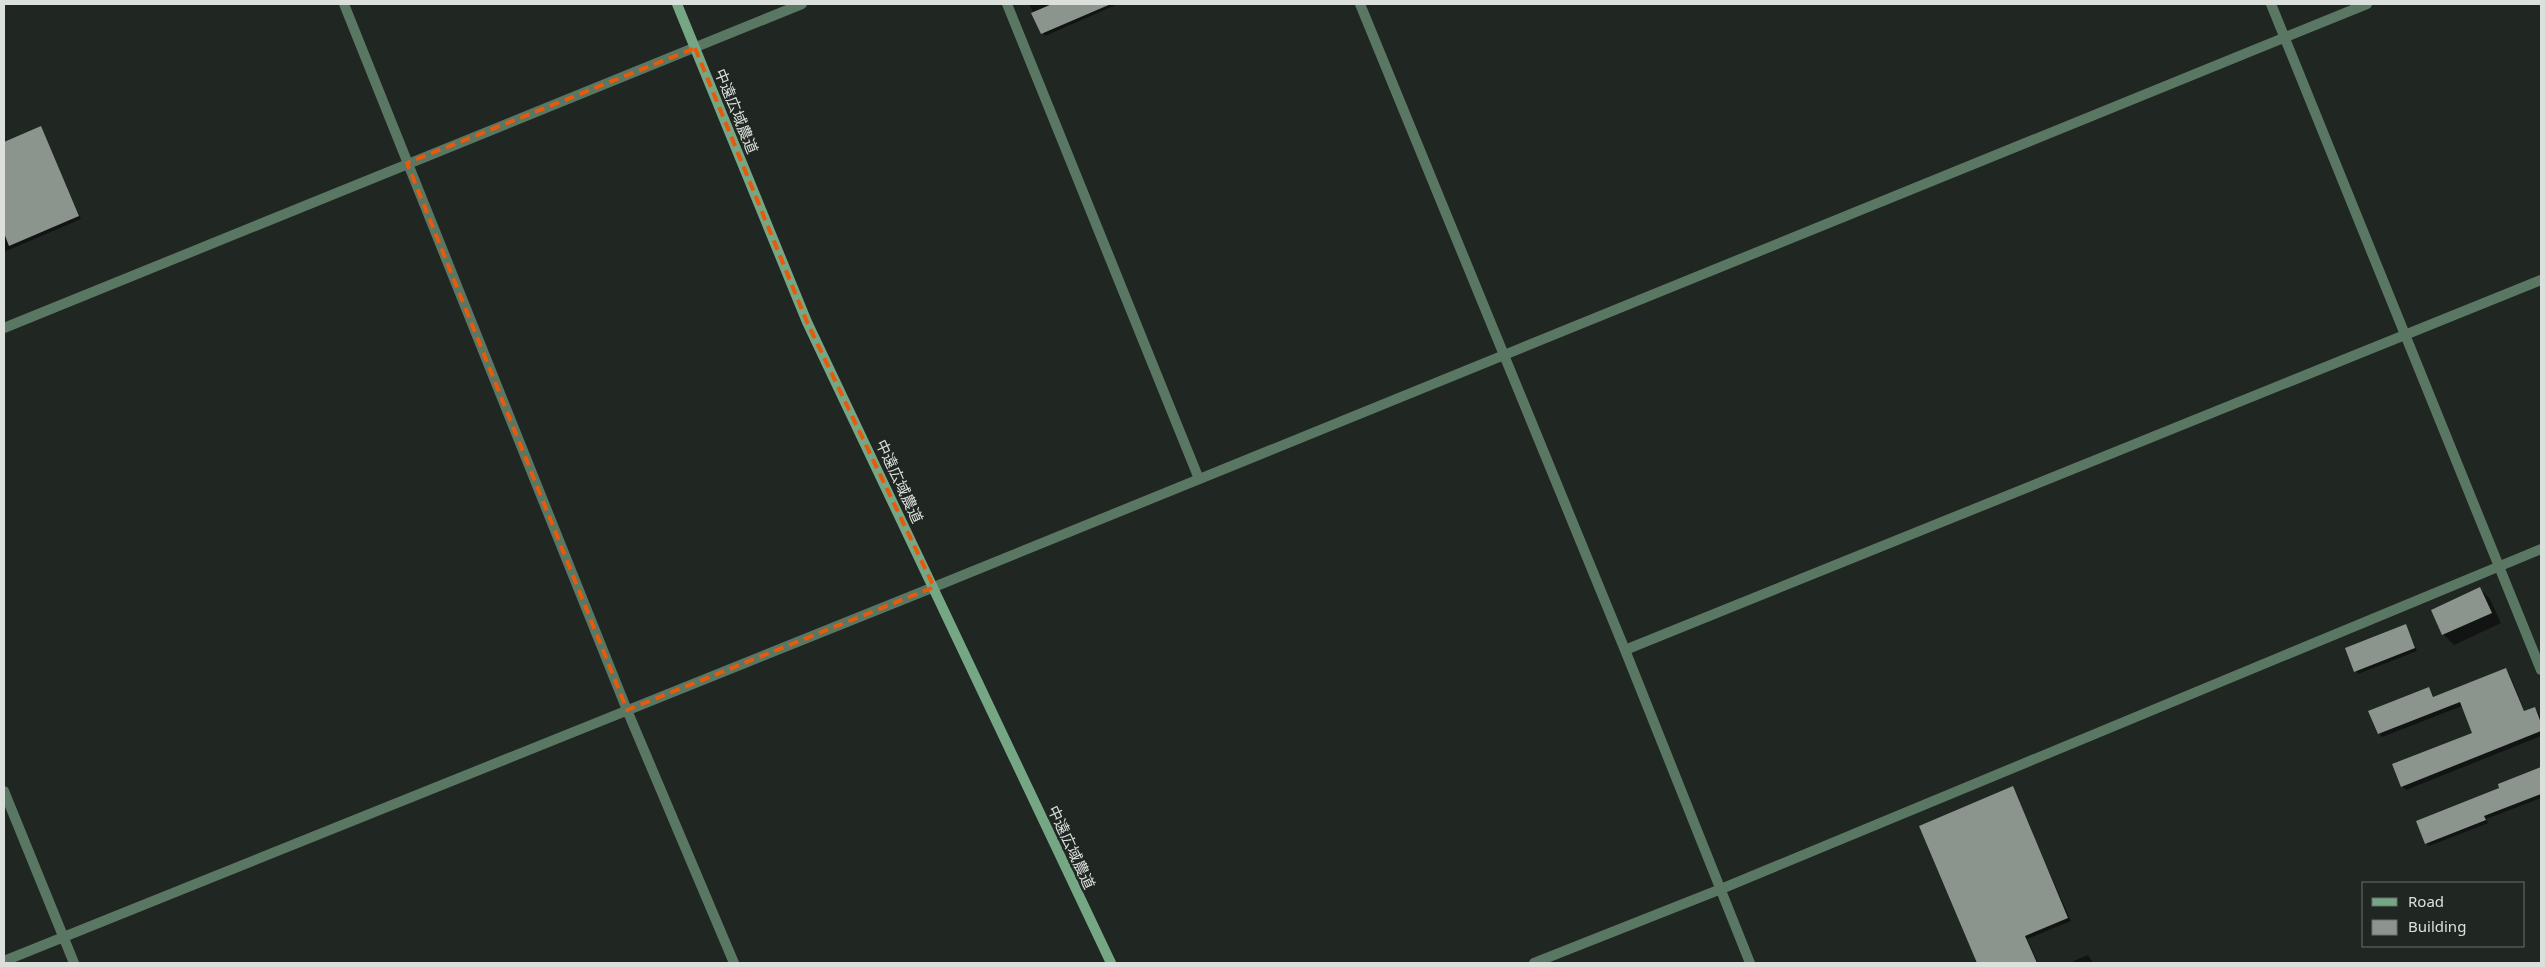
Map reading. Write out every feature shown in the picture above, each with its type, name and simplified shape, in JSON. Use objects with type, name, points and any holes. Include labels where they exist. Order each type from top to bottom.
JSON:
[{"type":"street","points":[[344,4],[627,710],[734,963]]},
{"type":"street","name":"中遠広域農道","points":[[677,4],[807,322],[1111,963]]},
{"type":"street","points":[[4,328],[802,4]]},
{"type":"street","points":[[1007,4],[1199,479]]},
{"type":"street","points":[[1360,4],[1625,650],[1750,963]]},
{"type":"street","points":[[2271,4],[2541,670]]},
{"type":"street","points":[[4,961],[934,587],[2367,4]]},
{"type":"street","points":[[1625,650],[2541,280]]},
{"type":"street","points":[[1534,963],[1721,889],[2541,549]]},
{"type":"street","points":[[4,791],[74,963]]},
{"type":"highlighted area","points":[[695,48],[807,322],[934,587],[627,710],[407,163]]},
{"type":"building","points":[[1052,4],[1111,4],[1041,34],[1031,13]]},
{"type":"building","points":[[41,126],[79,216],[9,246],[4,233],[4,142]]},
{"type":"building","points":[[2480,587],[2492,613],[2442,635],[2431,610]]},
{"type":"building","points":[[2406,624],[2415,648],[2354,672],[2345,648]]},
{"type":"building","points":[[2506,668],[2524,711],[2535,707],[2541,723],[2541,731],[2401,787],[2392,764],[2472,733],[2460,702],[2378,734],[2368,711],[2429,687],[2433,697]]},
{"type":"building","points":[[2541,767],[2541,794],[2484,816],[2486,820],[2425,844],[2416,821],[2499,788],[2498,784]]},
{"type":"building","points":[[2013,786],[2068,918],[2025,936],[2037,963],[1977,963],[1919,826]]}]
